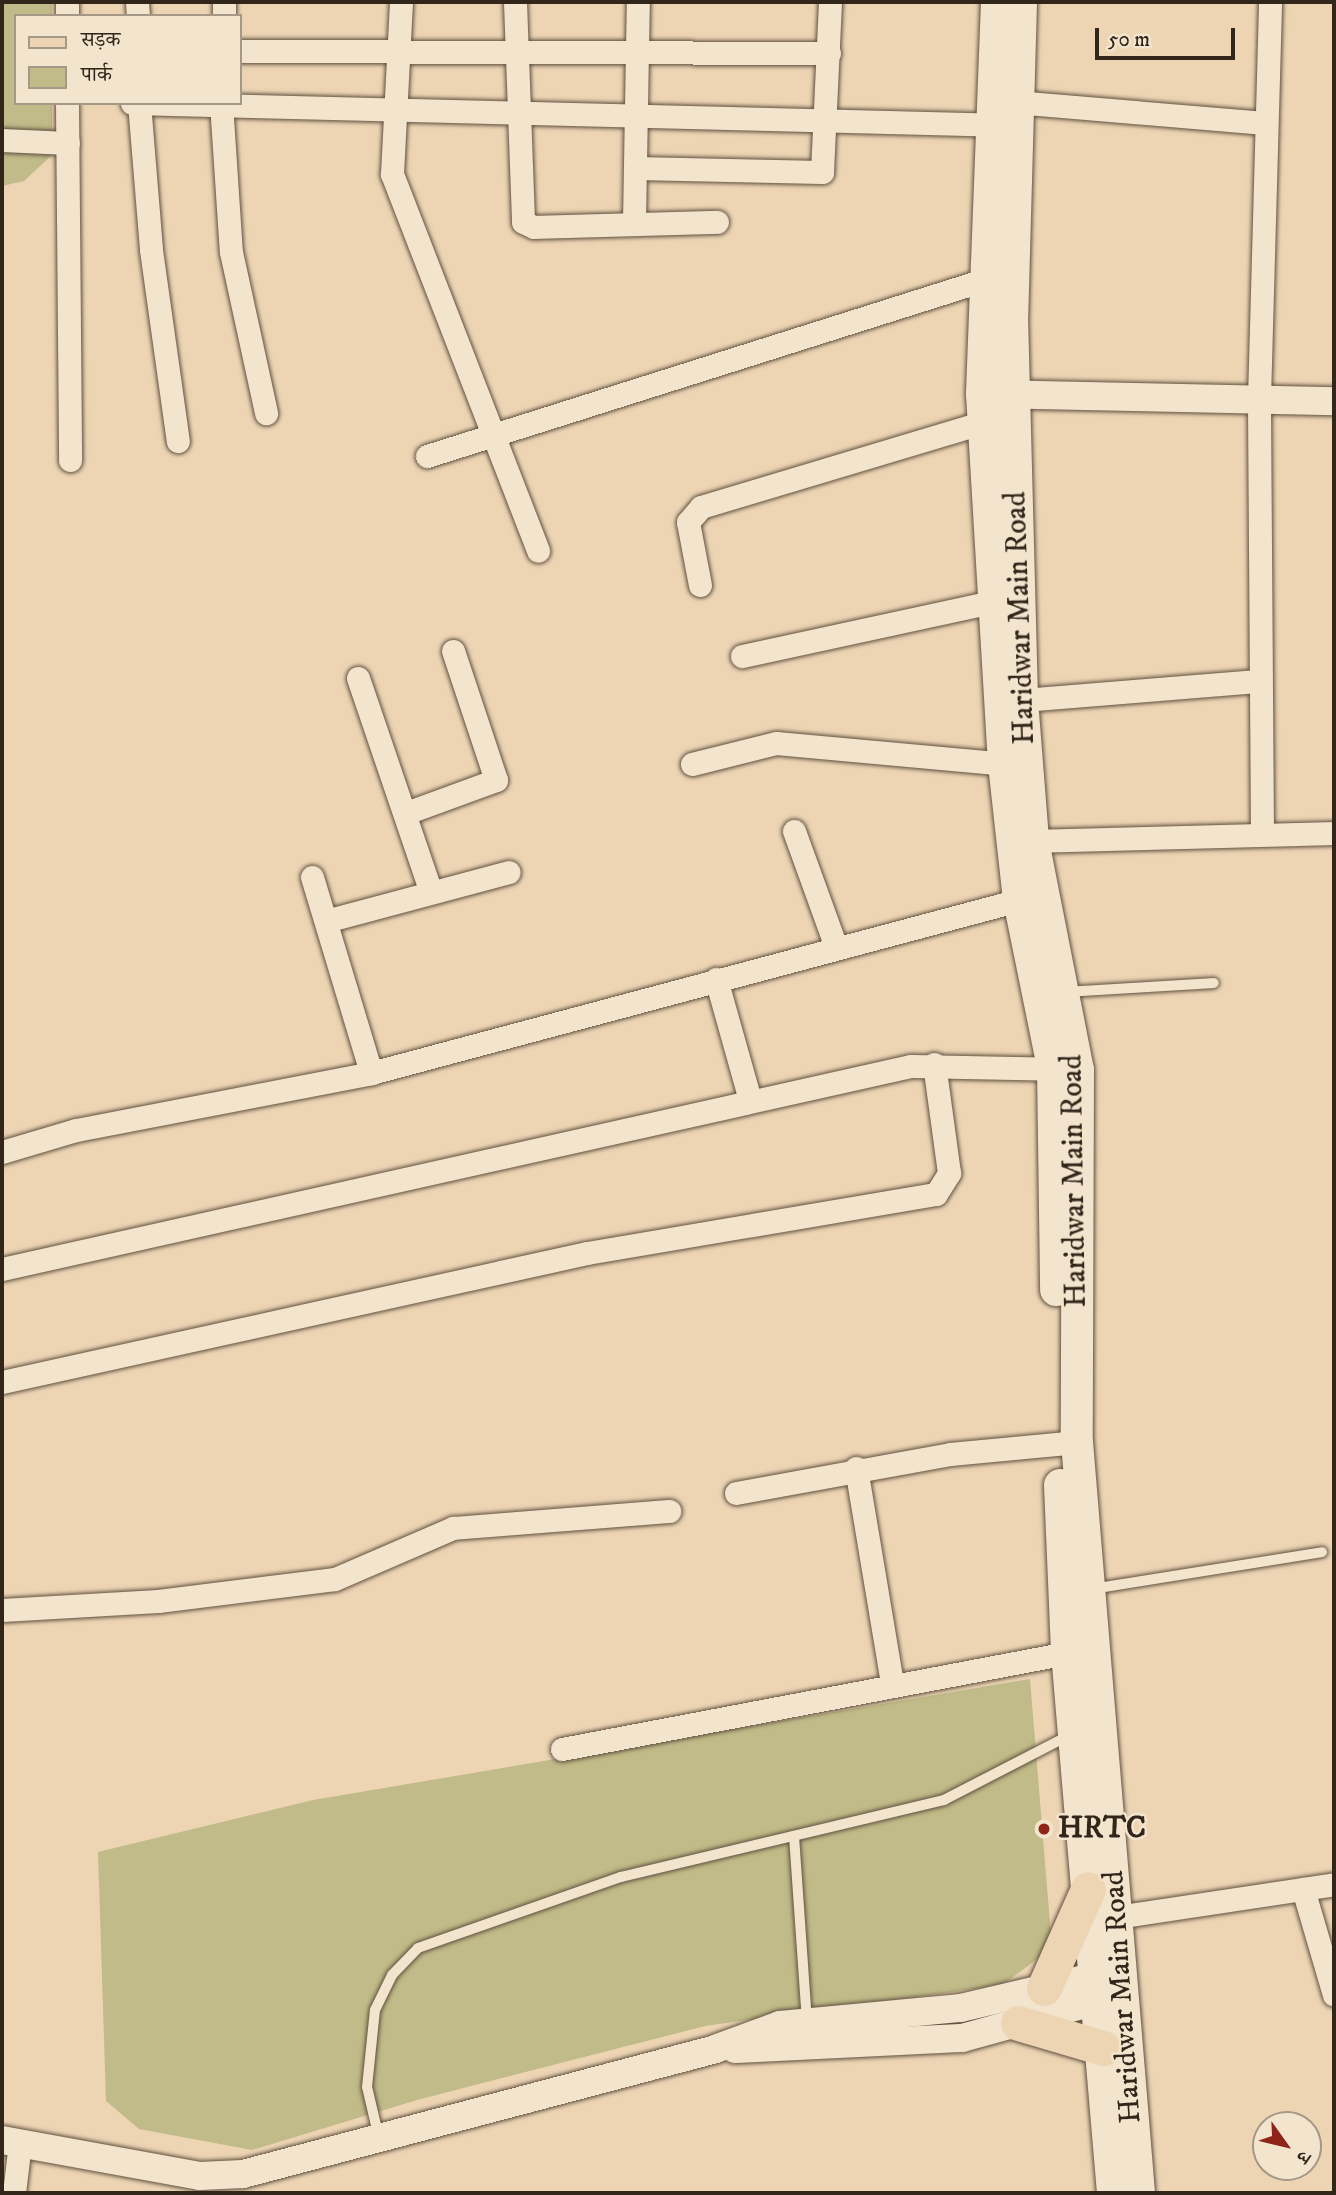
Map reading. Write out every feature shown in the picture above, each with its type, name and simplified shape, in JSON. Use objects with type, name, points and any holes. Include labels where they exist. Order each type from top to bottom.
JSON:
[{"type":"main road","name":"Haridwar Main Road","points":[[997,2],[1006,113],[993,403],[992,602],[1016,765],[1063,992],[1068,1653],[1088,1889],[1110,1984],[1139,2193]]},
{"type":"main road","name":"Haridwar Main Road","points":[[1021,2],[984,280],[993,403],[1022,700],[1016,765],[1019,900],[1065,1068]]},
{"type":"main road","name":"Haridwar Main Road","points":[[1068,1443],[1089,1589],[1117,1917],[1103,2048],[1113,2193]]},
{"type":"main road","points":[[1044,1988],[1088,1889]]},
{"type":"main road","points":[[1018,2023],[1103,2048]]},
{"type":"street","points":[[401,2],[392,174],[402,211],[538,551]]},
{"type":"street","points":[[515,2],[516,112],[523,222],[534,227],[634,222],[717,222]]},
{"type":"street","points":[[634,222],[638,2]]},
{"type":"street","points":[[635,168],[816,175],[825,166],[830,2]]},
{"type":"street","points":[[1262,834],[1258,681],[1259,399],[1269,2]]},
{"type":"street","points":[[242,51],[400,48],[829,53]]},
{"type":"street","points":[[67,105],[70,460]]},
{"type":"street","points":[[139,105],[151,250],[178,441]]},
{"type":"street","points":[[166,105],[827,120],[1006,113],[1265,122]]},
{"type":"street","points":[[221,107],[231,252],[266,413]]},
{"type":"street","points":[[2,139],[68,143]]},
{"type":"street","points":[[427,456],[984,280]]},
{"type":"street","points":[[700,585],[688,522],[701,507],[993,403],[1259,399],[1334,401]]},
{"type":"street","points":[[742,656],[992,602]]},
{"type":"street","points":[[406,813],[496,780],[453,651]]},
{"type":"street","points":[[358,678],[430,890]]},
{"type":"street","points":[[1022,700],[1258,681]]},
{"type":"street","points":[[692,764],[776,743],[1016,765]]},
{"type":"street","points":[[794,831],[836,947]]},
{"type":"street","points":[[1033,841],[1334,833]]},
{"type":"street","points":[[326,921],[430,890],[509,872]]},
{"type":"street","points":[[312,877],[371,1073]]},
{"type":"street","points":[[2,1152],[76,1130],[371,1073],[1019,900]]},
{"type":"street","points":[[716,979],[750,1100]]},
{"type":"street","points":[[2,1382],[587,1253],[936,1194],[949,1174],[934,1064]]},
{"type":"street","points":[[2,1269],[750,1100],[934,1064],[1065,1068]]},
{"type":"street","points":[[736,1493],[856,1468],[1068,1443]]},
{"type":"street","points":[[856,1468],[892,1684]]},
{"type":"street","points":[[2,1610],[158,1601],[335,1579],[453,1528],[669,1511]]},
{"type":"street","points":[[562,1749],[892,1684],[1068,1653]]},
{"type":"street","points":[[1117,1917],[1334,1884]]},
{"type":"street","points":[[1303,1889],[1334,1995]]},
{"type":"street","points":[[715,2049],[962,2038],[1018,2023],[1110,1984]]},
{"type":"street","points":[[14,2193],[11,2142],[200,2176],[243,2174],[715,2049],[780,2025],[961,2008],[1044,1988],[1110,1984]]},
{"type":"lane","points":[[1063,992],[1214,983]]},
{"type":"lane","points":[[1089,1589],[1322,1552]]},
{"type":"lane","points":[[379,2137],[367,2087],[375,2010],[392,1975],[418,1948],[621,1877],[944,1800],[1074,1732]]},
{"type":"lane","points":[[794,1836],[807,2022]]},
{"type":"green space","points":[[2,2],[52,2],[52,14],[14,14],[14,105],[52,105],[52,155],[24,181],[2,186]]},
{"type":"green space","points":[[1030,1679],[1052,1948],[1002,1985],[705,2026],[417,2100],[252,2150],[139,2129],[106,2101],[98,1852],[313,1800]]},
{"type":"place","name":"HRTC","points":[[1044,1829]]}]
